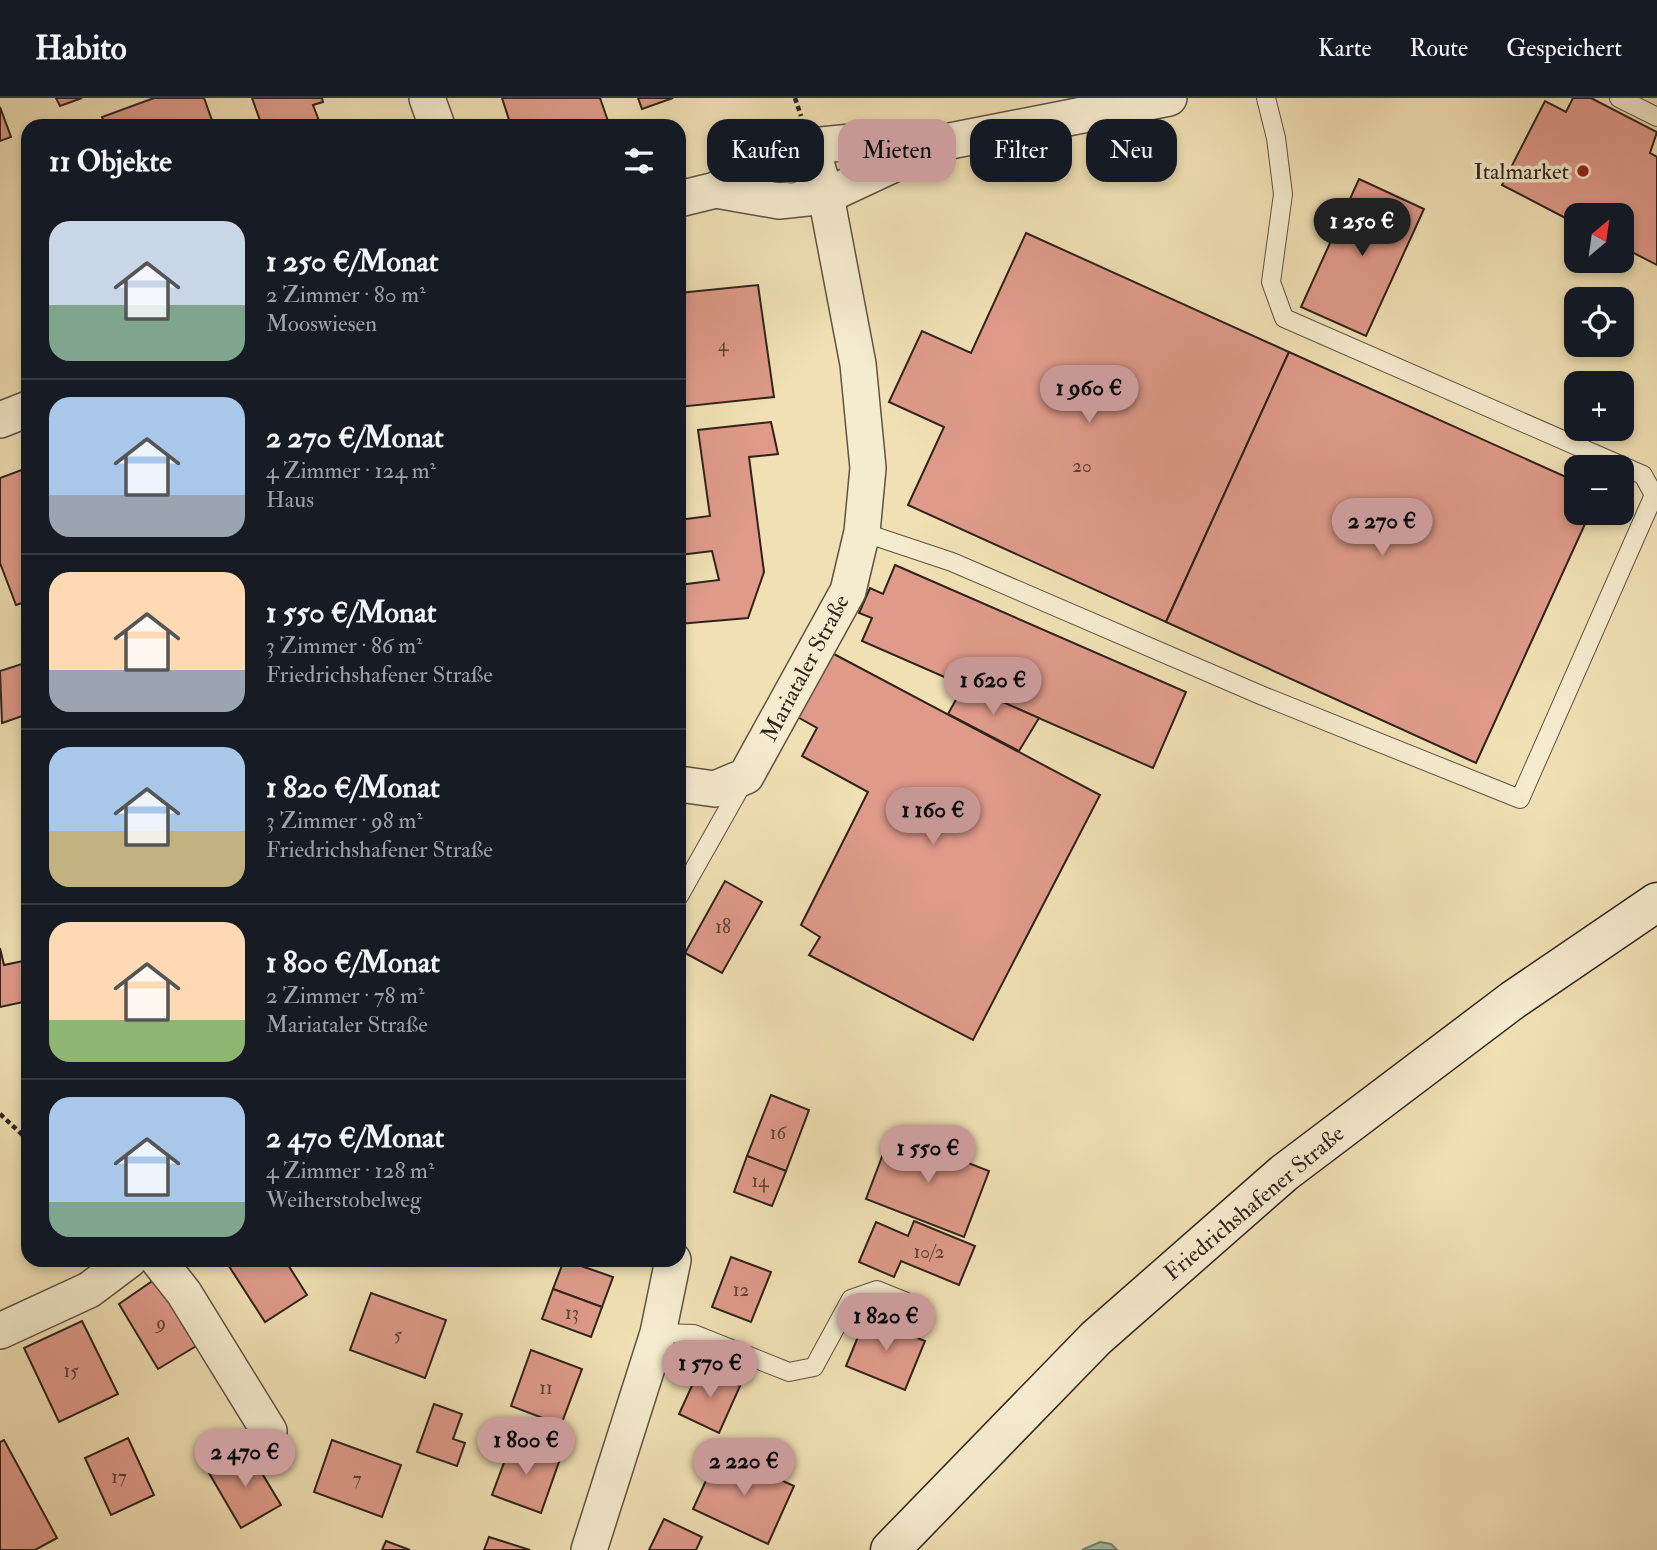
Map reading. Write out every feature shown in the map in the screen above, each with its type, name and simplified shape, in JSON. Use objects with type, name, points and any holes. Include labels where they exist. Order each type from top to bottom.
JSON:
[{"type":"main road","name":"Friedrichshafener Straße","points":[[890,1550],[1096,1338],[1284,1173],[1513,1000],[1657,902]]},
{"type":"street","points":[[427,98],[434,119]]},
{"type":"street","points":[[956,140],[1168,98]]},
{"type":"street","points":[[686,197],[716,190],[728,182]]},
{"type":"street","name":"Mariataler Straße","points":[[746,776],[848,591],[862,533],[868,468],[858,364],[822,182]]},
{"type":"street","points":[[716,190],[779,201],[826,196],[856,182]]},
{"type":"street","points":[[0,419],[21,412]]},
{"type":"street","points":[[686,785],[715,789],[746,776]]},
{"type":"street","points":[[0,1331],[89,1290],[120,1267]]},
{"type":"street","points":[[164,1267],[184,1293],[269,1431]]},
{"type":"street","points":[[589,1550],[658,1334],[672,1267]]},
{"type":"lane","points":[[862,533],[953,562],[1263,696],[1520,799],[1654,495],[1643,475],[1284,318],[1271,282],[1283,194],[1276,138],[1266,98]]},
{"type":"lane","points":[[1619,98],[1657,117]]},
{"type":"lane","points":[[686,884],[746,776]]},
{"type":"lane","points":[[658,1334],[694,1334],[789,1372],[814,1367],[851,1299],[877,1290],[919,1307]]},
{"type":"path","points":[[0,1114],[21,1134]]},
{"type":"shaded area","points":[[1100,1542],[1111,1544],[1117,1550],[1082,1550]]},
{"type":"building","points":[[56,98],[82,98],[60,106]]},
{"type":"building","points":[[154,98],[204,98],[212,119],[103,119],[102,117]]},
{"type":"building","points":[[252,98],[322,98],[323,102],[313,105],[318,119],[260,119]]},
{"type":"building","points":[[502,98],[600,98],[607,119],[509,119]]},
{"type":"building","points":[[638,98],[673,98],[642,109]]},
{"type":"building","name":"Italmarket","points":[[1573,98],[1591,98],[1657,132],[1650,153],[1657,157],[1657,265],[1634,253],[1634,203],[1564,203],[1564,217],[1502,185],[1545,101],[1566,112]]},
{"type":"building","points":[[0,107],[11,137],[0,141]]},
{"type":"building","points":[[1359,179],[1424,209],[1366,336],[1301,307]]},
{"type":"building","points":[[1026,233],[1289,352],[1166,622],[908,505],[944,427],[889,402],[922,331],[971,353]]},
{"type":"building","points":[[758,285],[774,397],[686,406],[686,292]]},
{"type":"building","points":[[1289,352],[1564,476],[1564,525],[1585,525],[1476,763],[1166,622]]},
{"type":"building","points":[[771,422],[778,454],[749,457],[764,572],[748,618],[686,623],[686,584],[719,580],[712,551],[686,554],[686,519],[710,516],[698,430]]},
{"type":"building","points":[[21,470],[21,603],[16,605],[0,563],[0,478]]},
{"type":"building","points":[[895,565],[1186,692],[1153,768],[862,641],[872,618],[859,613],[870,588],[883,594]]},
{"type":"building","points":[[832,653],[1100,795],[973,1040],[809,955],[820,937],[801,925],[868,792],[802,756],[817,728],[794,715]]},
{"type":"building","points":[[21,664],[21,716],[2,723],[0,671]]},
{"type":"building","points":[[964,685],[1039,718],[1019,751],[948,714]]},
{"type":"building","points":[[725,881],[762,902],[722,973],[686,951]]},
{"type":"building","points":[[0,948],[4,965],[21,961],[21,1002],[0,1007]]},
{"type":"building","points":[[771,1095],[809,1110],[786,1171],[747,1156]]},
{"type":"building","points":[[891,1133],[989,1171],[964,1237],[866,1199]]},
{"type":"building","points":[[747,1156],[786,1171],[772,1206],[734,1192]]},
{"type":"building","points":[[914,1221],[975,1246],[959,1285],[901,1261],[894,1277],[859,1262],[876,1222],[908,1236]]},
{"type":"building","points":[[731,1257],[771,1272],[751,1322],[712,1307]]},
{"type":"building","points":[[230,1267],[289,1267],[307,1295],[265,1322]]},
{"type":"building","points":[[561,1267],[584,1267],[613,1277],[602,1307],[553,1289]]},
{"type":"building","points":[[164,1273],[203,1342],[158,1369],[119,1304]]},
{"type":"building","points":[[553,1289],[602,1307],[591,1337],[542,1319]]},
{"type":"building","points":[[371,1293],[446,1320],[425,1378],[350,1350]]},
{"type":"building","points":[[866,1317],[925,1341],[905,1390],[846,1366]]},
{"type":"building","points":[[82,1321],[118,1394],[59,1422],[24,1348]]},
{"type":"building","points":[[531,1350],[582,1369],[561,1425],[511,1406]]},
{"type":"building","points":[[700,1368],[740,1386],[719,1433],[679,1414]]},
{"type":"building","points":[[434,1404],[462,1414],[453,1439],[465,1443],[457,1466],[417,1452]]},
{"type":"building","points":[[128,1438],[154,1495],[111,1515],[85,1458]]},
{"type":"building","points":[[4,1440],[57,1538],[35,1550],[0,1550],[0,1442]]},
{"type":"building","points":[[332,1440],[401,1465],[382,1517],[314,1492]]},
{"type":"building","points":[[512,1441],[560,1459],[541,1513],[492,1495]]},
{"type":"building","points":[[248,1450],[281,1505],[241,1528],[209,1473]]},
{"type":"building","points":[[719,1452],[794,1486],[768,1544],[693,1509]]},
{"type":"building","points":[[664,1519],[702,1537],[696,1550],[649,1550]]},
{"type":"building","points":[[489,1537],[530,1550],[484,1550]]},
{"type":"building","points":[[386,1541],[410,1550],[382,1550]]},
{"type":"place","name":"Italmarket","points":[[1583,171]]}]
